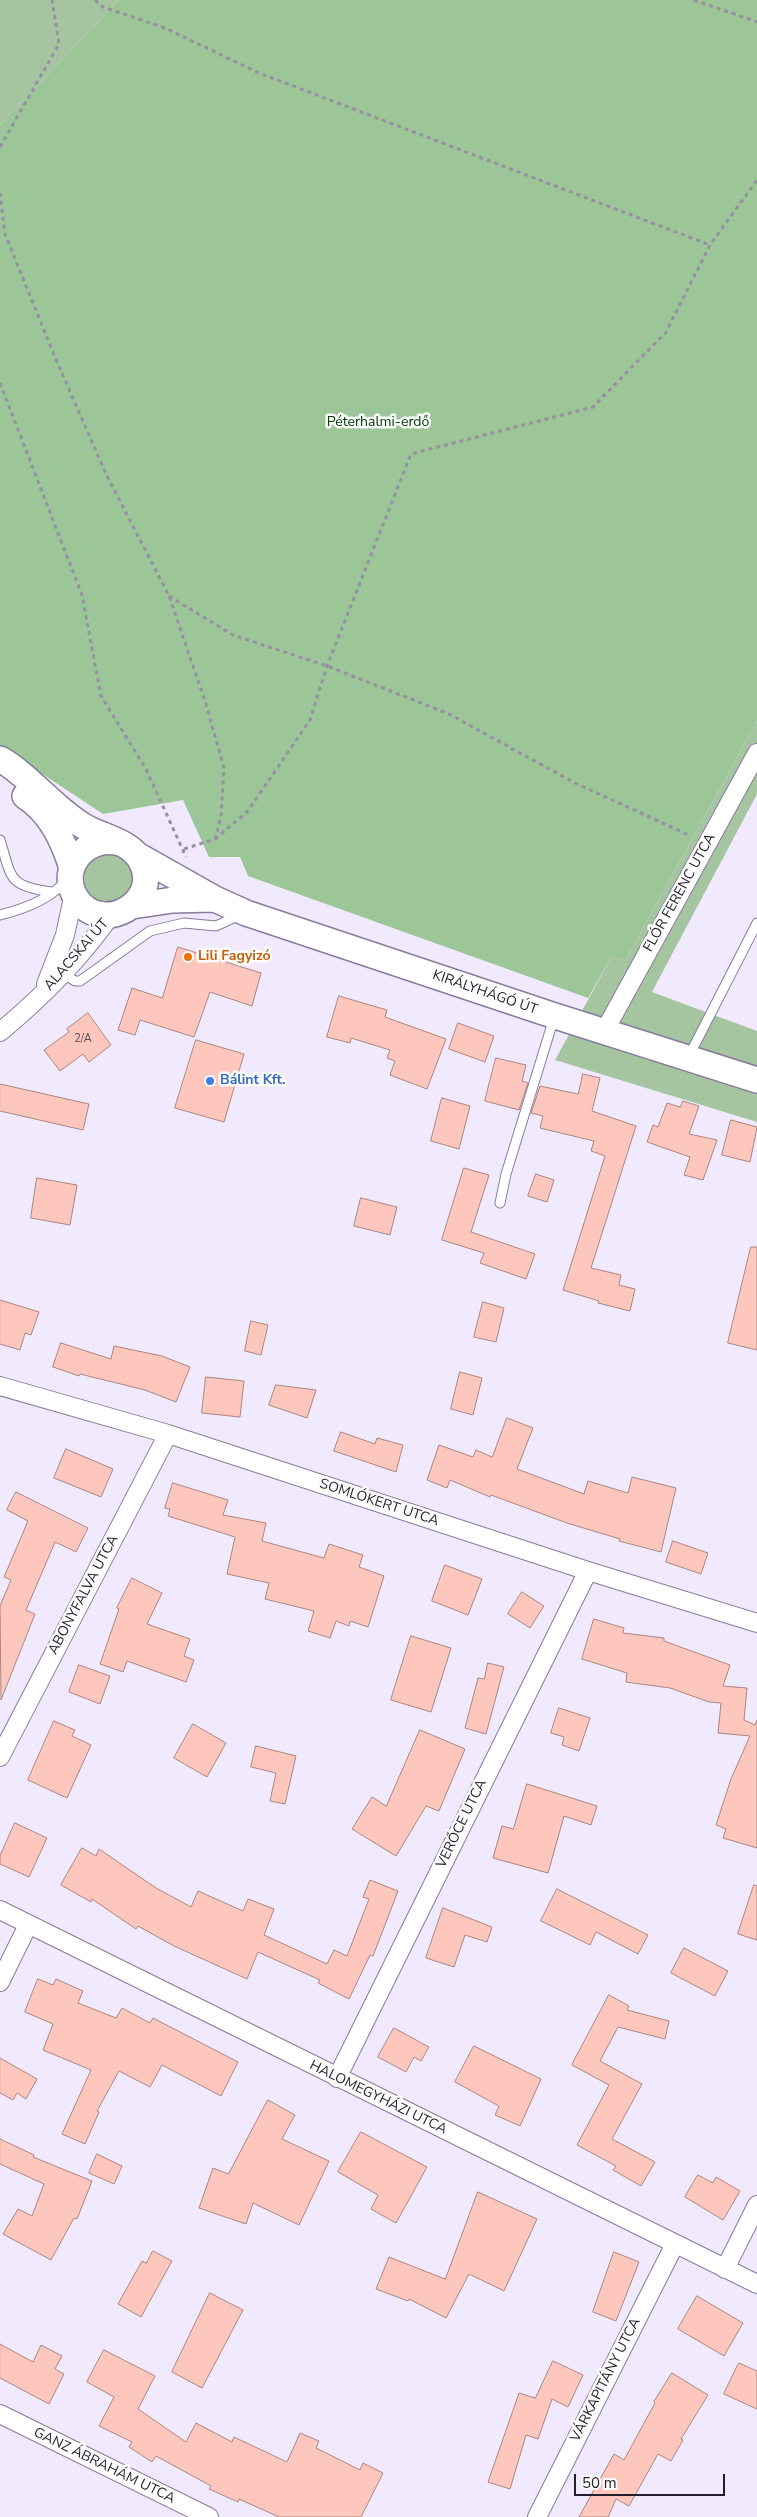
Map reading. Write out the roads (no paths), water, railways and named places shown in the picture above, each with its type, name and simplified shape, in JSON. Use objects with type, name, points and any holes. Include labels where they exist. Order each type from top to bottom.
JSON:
[{"type":"street","name":"FLÓR FERENC UTCA","points":[[604,1032],[757,753]]},
{"type":"street","name":"KIRÁLYHÁGÓ ÚT","points":[[0,759],[85,827],[129,849],[214,899],[246,913],[555,1016],[757,1080]]},
{"type":"street","points":[[0,780],[30,800],[42,812],[64,841],[67,881]]},
{"type":"street","points":[[67,881],[78,856],[88,847],[101,842],[129,849],[144,868],[145,882],[141,895],[122,911]]},
{"type":"street","name":"ALACSKAI ÚT","points":[[67,881],[86,908],[98,914],[122,911]]},
{"type":"street","name":"ALACSKAI ÚT","points":[[42,994],[65,936],[67,881]]},
{"type":"street","name":"KIRÁLYHÁGÓ ÚT","points":[[122,911],[173,900],[214,899]]},
{"type":"street","name":"ALACSKAI ÚT","points":[[0,1032],[42,994],[97,934],[122,911]]},
{"type":"street","name":"SOMLÓKERT UTCA","points":[[0,1386],[168,1434],[757,1623]]},
{"type":"street","name":"ABONYFALVA UTCA","points":[[0,1757],[168,1434]]},
{"type":"street","name":"VERŐCE UTCA","points":[[337,2078],[588,1570]]},
{"type":"street","name":"HALOMEGYHÁZI UTCA","points":[[0,1910],[757,2284]]},
{"type":"street","points":[[0,1982],[28,1925]]},
{"type":"street","points":[[725,2269],[757,2205]]},
{"type":"street","name":"VÁRKAPITÁNY UTCA","points":[[537,2517],[675,2244]]},
{"type":"street","name":"GANZ ÁBRAHÁM UTCA","points":[[0,2414],[209,2517]]},
{"type":"lane","points":[[0,840],[3,865],[10,874],[26,887],[67,881]]},
{"type":"lane","points":[[0,915],[26,909],[67,881]]},
{"type":"lane","points":[[62,973],[75,981],[80,981],[150,931],[164,926],[184,923],[216,926],[246,913]]},
{"type":"lane","points":[[688,1058],[757,923]]},
{"type":"lane","points":[[500,1203],[506,1174],[555,1016]]},
{"type":"place","name":"Lili Fagyizó","points":[[188,957]]},
{"type":"place","name":"Bálint Kft.","points":[[210,1081]]},
{"type":"park label","name":"Péterhalmi-erdő","points":[[378,423]]}]
